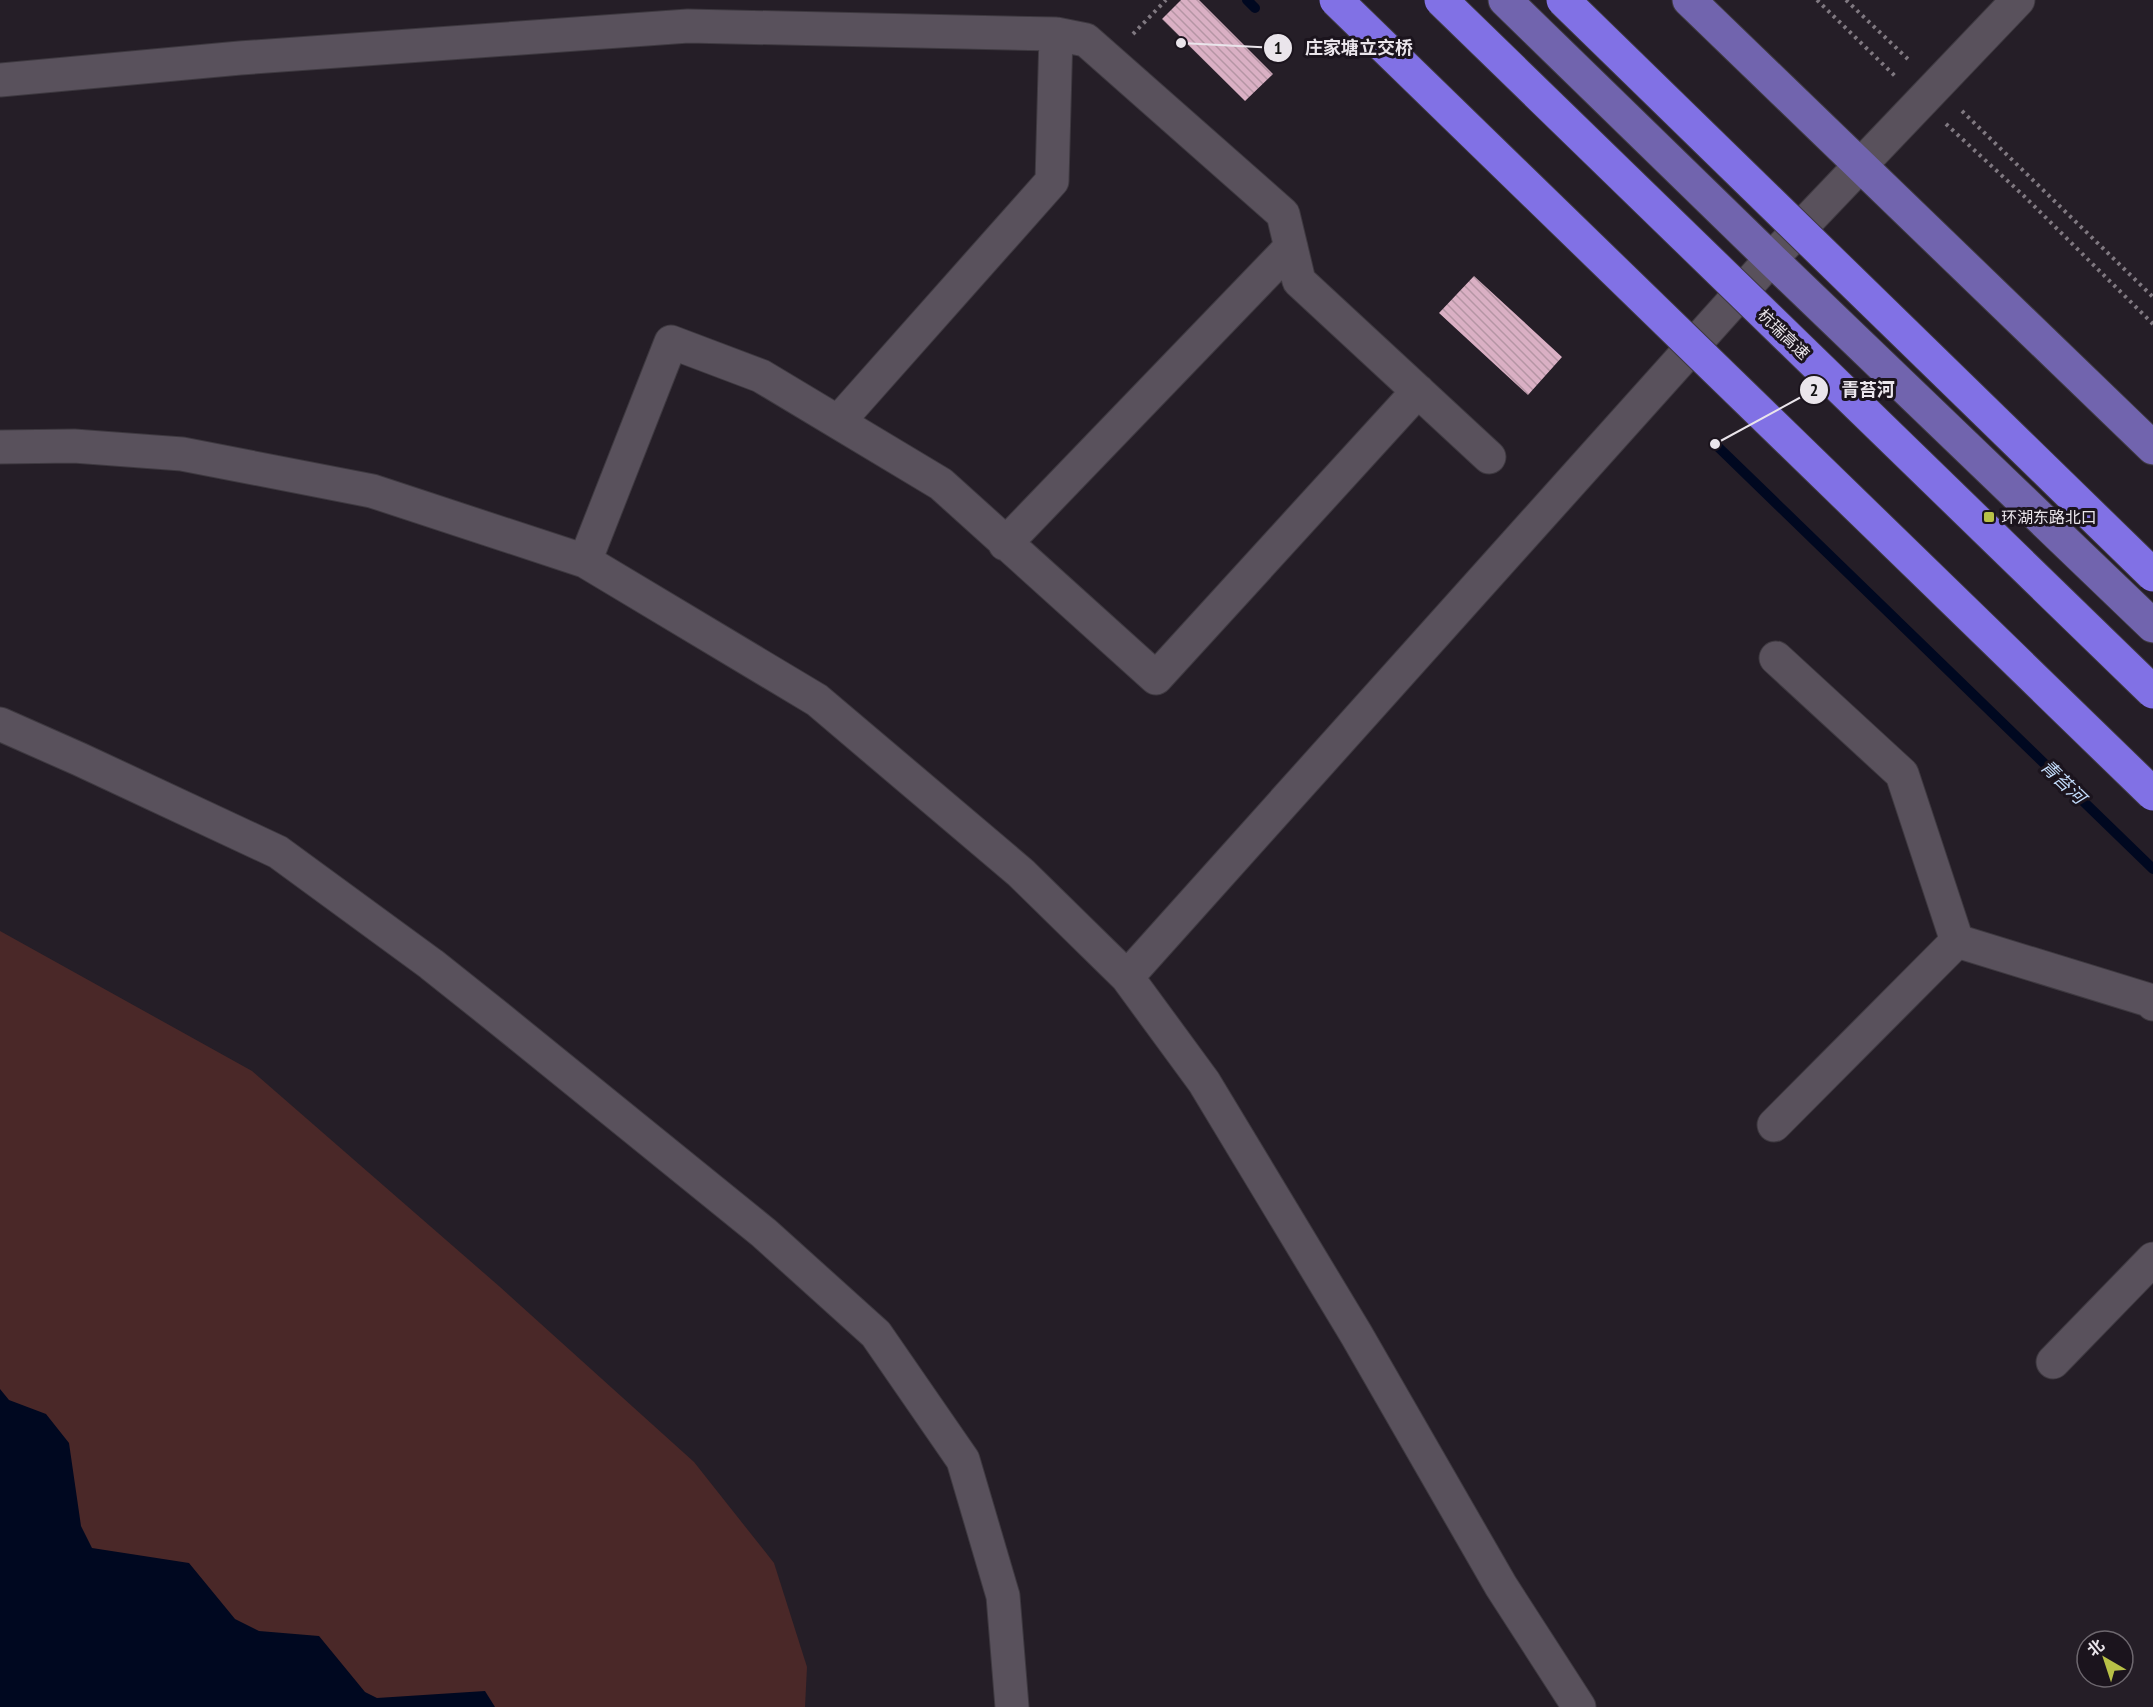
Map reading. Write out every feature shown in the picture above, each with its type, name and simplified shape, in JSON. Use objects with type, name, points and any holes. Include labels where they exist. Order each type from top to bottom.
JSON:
[{"type":"highway","points":[[1336,0],[2153,794]]},
{"type":"highway","name":"杭瑞高速","points":[[1442,0],[2153,693]]},
{"type":"highway","points":[[1563,0],[2153,575]]},
{"type":"main road","points":[[1505,0],[2153,626]]},
{"type":"main road","points":[[1689,0],[2153,448]]},
{"type":"street","points":[[1127,977],[1771,259],[2018,0]]},
{"type":"street","points":[[0,80],[240,58],[688,26],[1056,34],[1086,40],[1283,213],[1299,281],[1489,457]]},
{"type":"street","points":[[838,422],[1052,181],[1056,34]]},
{"type":"street","points":[[1005,544],[1292,247]]},
{"type":"street","points":[[585,561],[671,342],[761,376],[941,484],[1156,678],[1418,391]]},
{"type":"street","points":[[0,447],[74,446],[182,454],[372,491],[585,561],[817,700],[1021,873],[1127,977],[1204,1082],[1356,1334],[1501,1586],[1579,1707]]},
{"type":"street","points":[[1776,658],[1902,774],[1957,941]]},
{"type":"street","points":[[0,724],[278,852],[474,998],[764,1233],[876,1334],[963,1460],[1003,1596],[1012,1707]]},
{"type":"street","points":[[1957,941],[2152,1001],[2153,1004]]},
{"type":"street","points":[[1774,1125],[1957,941]]},
{"type":"street","points":[[2053,1362],[2153,1259]]},
{"type":"path","points":[[1108,60],[1166,0]]},
{"type":"path","points":[[1817,0],[1929,94],[2153,297]]},
{"type":"path","points":[[1846,0],[2024,196],[2153,324]]},
{"type":"shaded area","points":[[0,931],[252,1071],[500,1287],[694,1462],[774,1563],[807,1667],[805,1707],[0,1707]]},
{"type":"water","points":[[0,1389],[9,1400],[46,1414],[69,1443],[81,1526],[92,1548],[189,1563],[235,1619],[259,1631],[319,1636],[365,1692],[377,1698],[485,1691],[495,1707],[0,1707]]},
{"type":"building","points":[[1181,0],[1199,0],[1273,74],[1245,101],[1162,19]]},
{"type":"building","points":[[1474,276],[1562,357],[1528,395],[1439,313]]},
{"type":"waterway","name":"青苔河","points":[[1247,0],[1255,8]]},
{"type":"waterway","name":"青苔河","points":[[1715,444],[2153,869]]},
{"type":"place","name":"庄家塘立交桥","points":[[1181,43]]},
{"type":"place","name":"青苔河","points":[[1715,444]]},
{"type":"place","name":"环湖东路北口","points":[[1989,517]]}]
